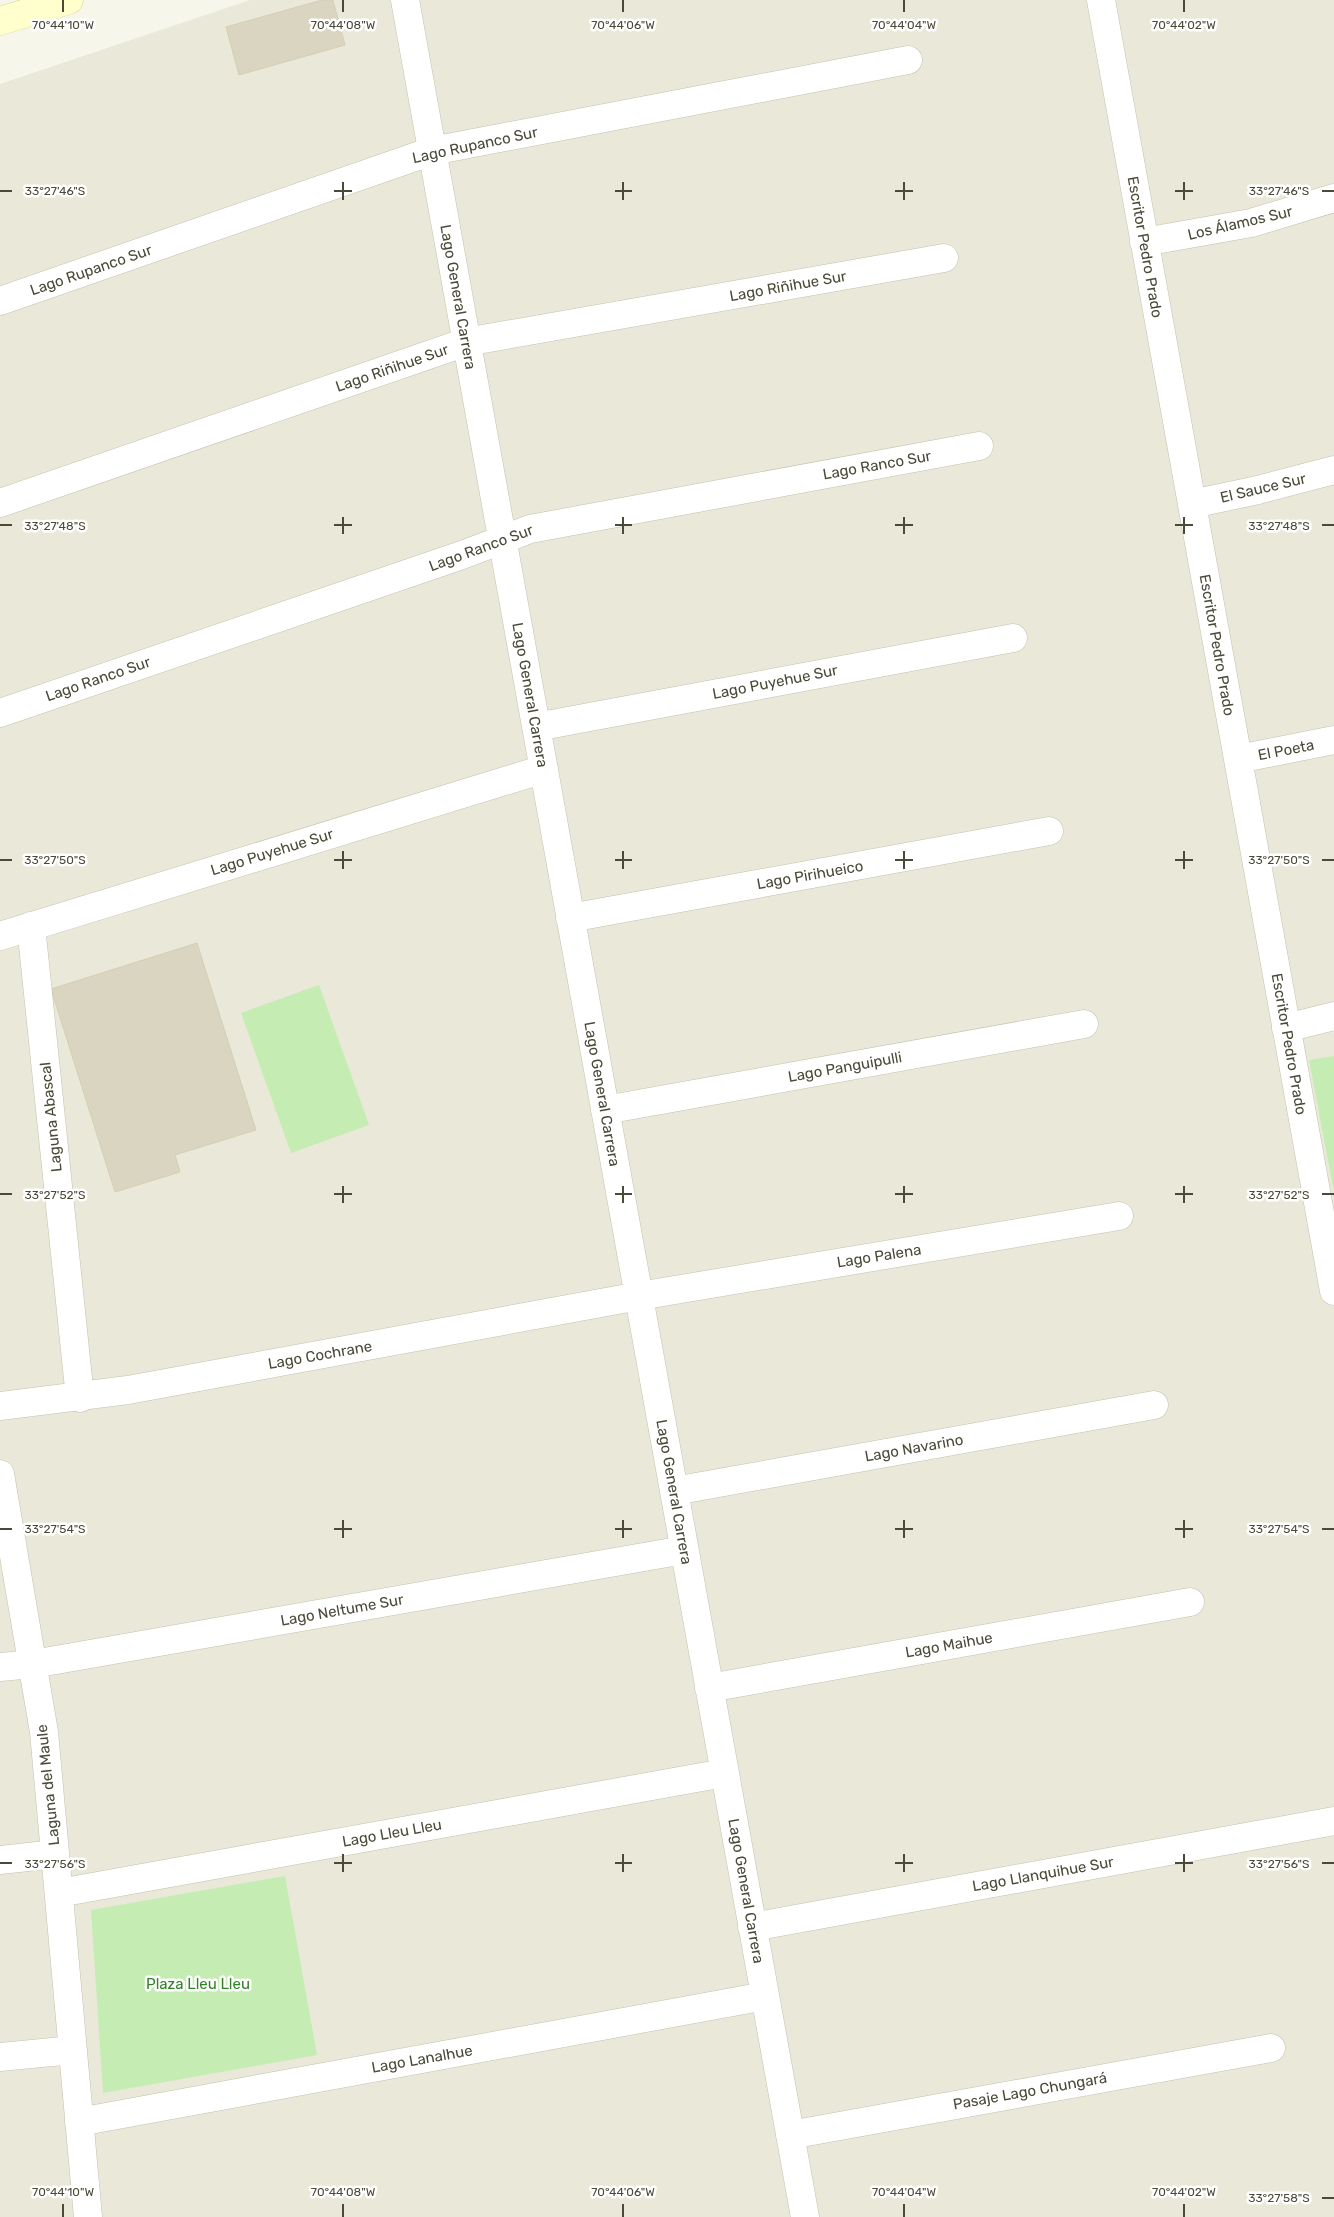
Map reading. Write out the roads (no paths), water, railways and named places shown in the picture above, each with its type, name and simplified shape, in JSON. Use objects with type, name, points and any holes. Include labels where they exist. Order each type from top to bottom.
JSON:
[{"type":"street","points":[[0,21],[69,0]]},
{"type":"street","name":"Lago General Carrera","points":[[405,0],[805,2217]]},
{"type":"street","name":"Escritor Pedro Prado","points":[[1101,0],[1334,1291]]},
{"type":"street","name":"Lago Rupanco Sur","points":[[0,301],[432,151],[908,60]]},
{"type":"street","name":"Los Álamos Sur","points":[[1144,242],[1251,223],[1334,198]]},
{"type":"street","name":"Lago Riñihue Sur","points":[[0,503],[466,342],[944,258]]},
{"type":"street","name":"Lago Ranco Sur","points":[[0,713],[462,555],[530,529],[979,446]]},
{"type":"street","name":"El Sauce Sur","points":[[1192,504],[1258,490],[1334,470]]},
{"type":"street","name":"Lago Puyehue Sur","points":[[536,727],[1014,638]]},
{"type":"street","name":"El Poeta","points":[[1238,759],[1334,740]]},
{"type":"street","name":"Lago Puyehue Sur","points":[[0,936],[544,769]]},
{"type":"street","name":"Lago Pirihueico","points":[[570,918],[1049,831]]},
{"type":"street","name":"Laguna Abascal","points":[[31,926],[80,1398]]},
{"type":"street","points":[[1286,1028],[1334,1016]]},
{"type":"street","name":"Lago Panguipulli","points":[[605,1110],[1084,1024]]},
{"type":"street","name":"Lago Palena","points":[[638,1296],[1120,1216]]},
{"type":"street","name":"Lago Cochrane","points":[[0,1406],[80,1398],[638,1296]]},
{"type":"street","name":"Lago Navarino","points":[[674,1492],[1154,1405]]},
{"type":"street","name":"Laguna del Maule","points":[[0,1474],[44,1732],[88,2217]]},
{"type":"street","name":"Lago Neltume Sur","points":[[0,1667],[33,1664],[684,1550]]},
{"type":"street","name":"Lago Maihue","points":[[709,1688],[1190,1602]]},
{"type":"street","name":"Lago Lleu Lleu","points":[[59,1893],[724,1773]]},
{"type":"street","name":"Lago Llanquihue Sur","points":[[752,1927],[1334,1821]]},
{"type":"street","points":[[0,1860],[55,1854]]},
{"type":"street","name":"Lago Lanalhue","points":[[80,2122],[765,1996]]},
{"type":"street","name":"Pasaje Lago Chungará","points":[[790,2135],[1271,2048]]},
{"type":"street","points":[[0,2057],[73,2050]]},
{"type":"park label","name":"Plaza Lleu Lleu","points":[[198,1984]]}]
